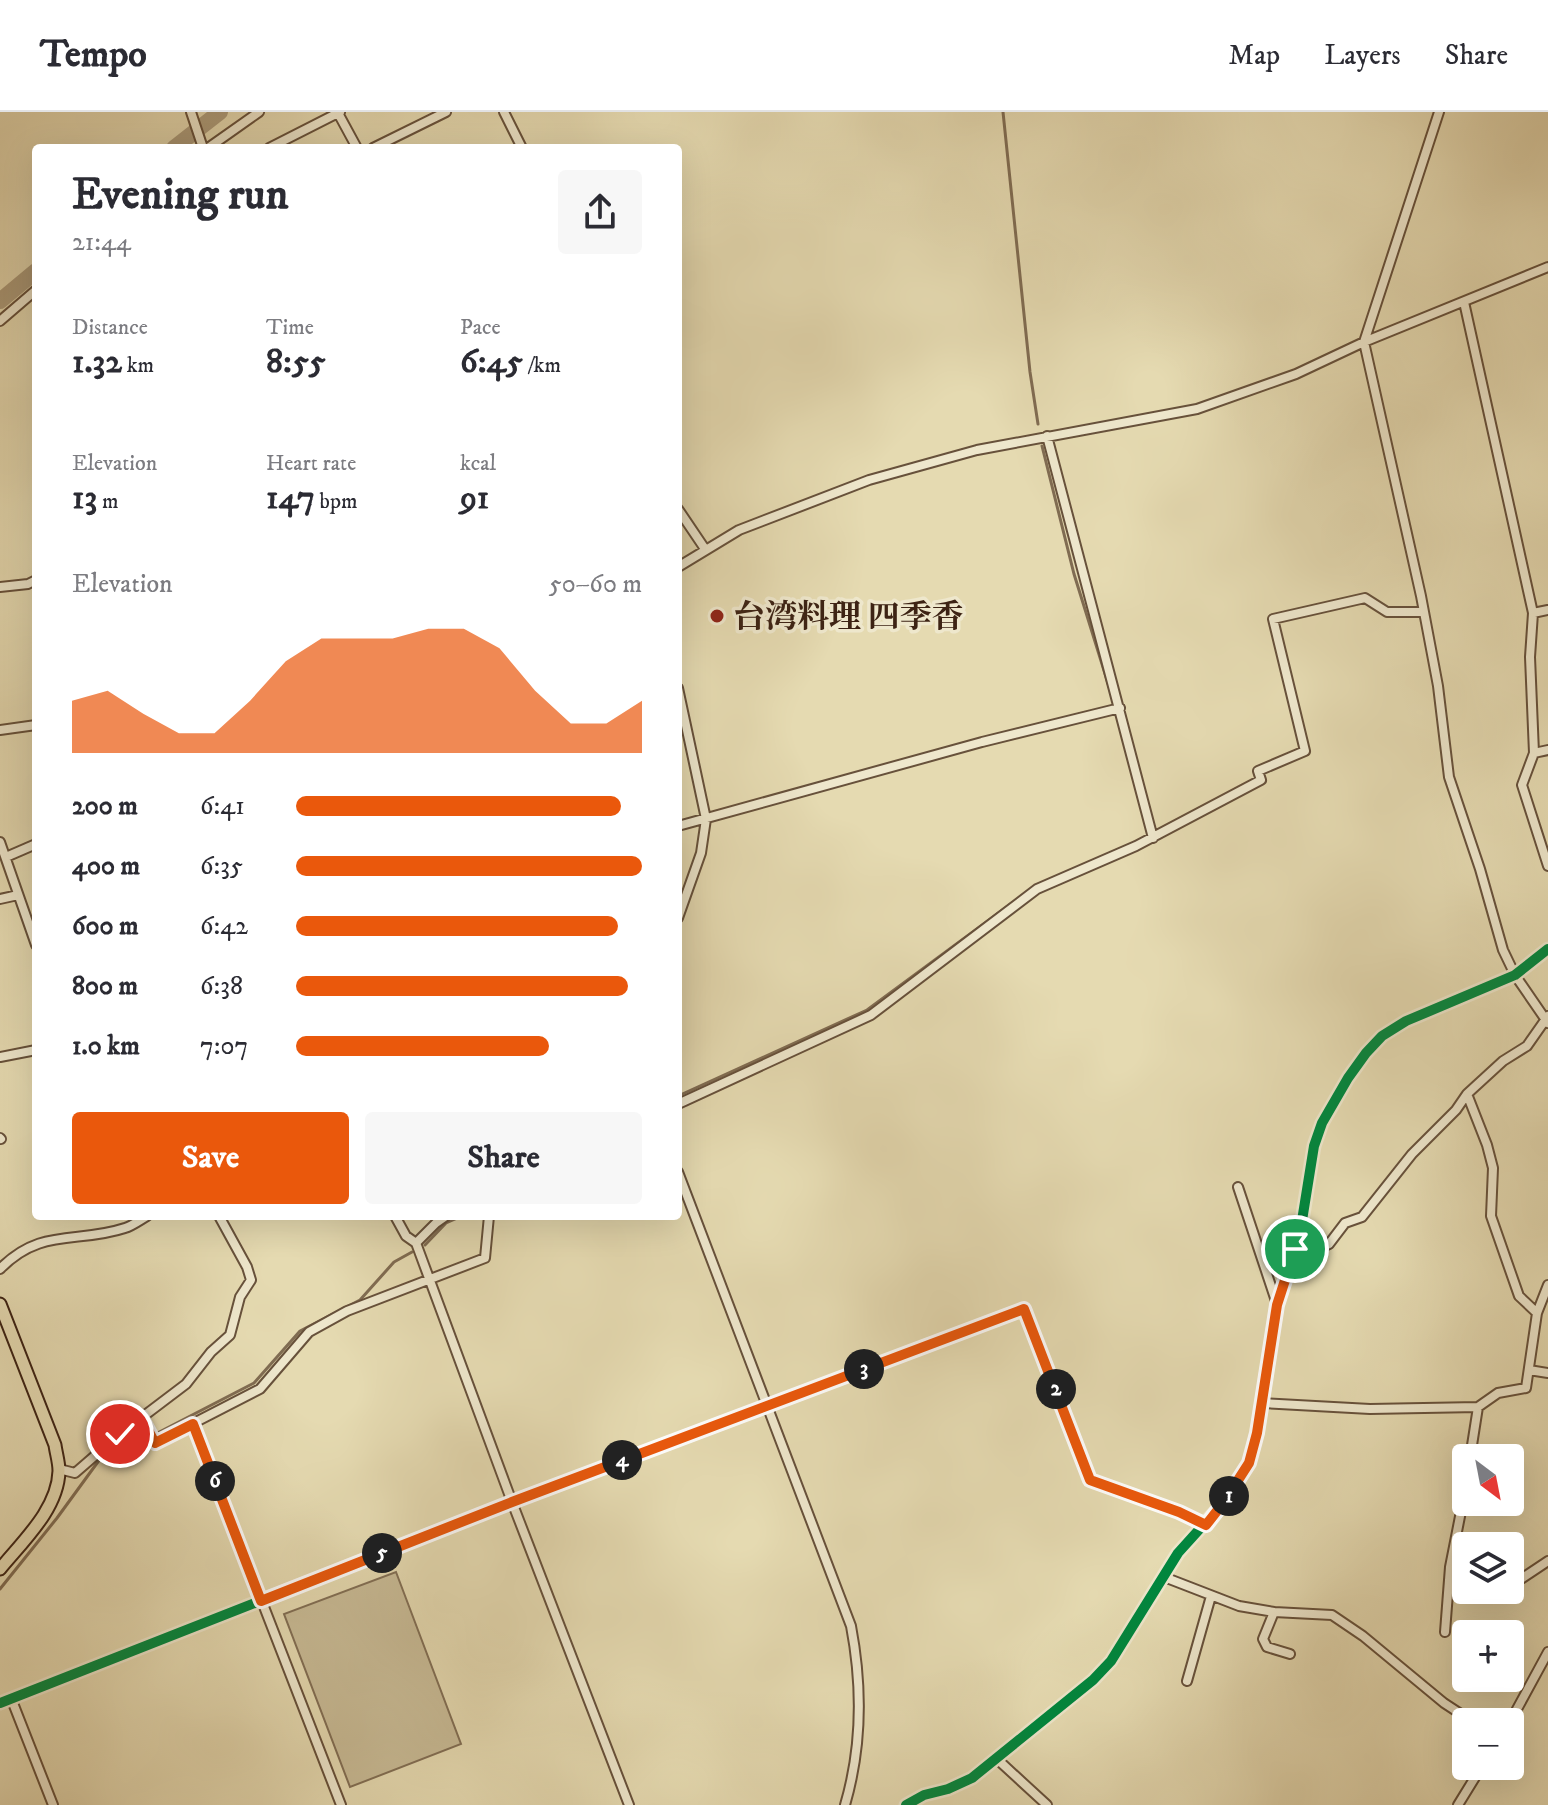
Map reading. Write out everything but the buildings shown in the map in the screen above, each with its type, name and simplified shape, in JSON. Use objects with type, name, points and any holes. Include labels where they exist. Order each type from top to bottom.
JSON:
[{"type":"main road","points":[[0,1304],[55,1445],[59,1469],[50,1503],[35,1527],[0,1569]]},
{"type":"street","points":[[212,144],[259,112]]},
{"type":"street","points":[[381,144],[446,112]]},
{"type":"street","points":[[504,112],[520,144]]},
{"type":"street","points":[[1295,1249],[1318,1249],[1329,1244],[1345,1223],[1362,1217],[1412,1154],[1456,1110],[1467,1094],[1503,1061],[1527,1046],[1547,1019],[1515,975],[1503,950],[1449,777],[1438,686],[1424,612],[1364,342],[1439,112]]},
{"type":"street","points":[[277,144],[339,113],[355,144]]},
{"type":"street","points":[[193,117],[204,144]]},
{"type":"street","points":[[682,564],[705,549],[775,515],[869,480],[977,450],[1197,409],[1296,374],[1364,342],[1548,267]]},
{"type":"street","points":[[0,321],[32,293]]},
{"type":"street","points":[[1464,302],[1533,613],[1530,657],[1534,753],[1522,785],[1548,866]]},
{"type":"street","points":[[1047,436],[1072,541],[1153,838]]},
{"type":"street","points":[[682,515],[705,549]]},
{"type":"street","points":[[0,587],[32,582]]},
{"type":"street","points":[[682,1102],[871,1015],[1037,889],[1153,838],[1261,780],[1258,771],[1305,751],[1273,619],[1365,598],[1387,612],[1424,612]]},
{"type":"street","points":[[1533,613],[1548,610]]},
{"type":"street","points":[[682,707],[706,819],[701,853],[682,907]]},
{"type":"street","points":[[682,825],[982,742],[1120,708]]},
{"type":"street","points":[[0,730],[32,726]]},
{"type":"street","points":[[1534,753],[1548,750]]},
{"type":"street","points":[[0,842],[32,934]]},
{"type":"street","points":[[6,857],[32,846]]},
{"type":"street","points":[[0,899],[18,895]]},
{"type":"street","points":[[906,1805],[924,1795],[972,1778],[1093,1680],[1111,1661],[1178,1553],[1206,1525],[1249,1463],[1277,1305],[1295,1249],[1314,1146],[1322,1123],[1366,1053],[1382,1036],[1406,1021],[1515,975],[1548,949]]},
{"type":"street","points":[[0,1057],[32,1051]]},
{"type":"street","points":[[1467,1094],[1493,1168],[1491,1216],[1519,1296],[1537,1313]]},
{"type":"street","points":[[682,1182],[851,1626],[858,1663],[858,1711],[855,1756],[845,1805]]},
{"type":"street","points":[[1238,1187],[1277,1305]]},
{"type":"street","points":[[0,1269],[25,1248],[58,1238],[126,1228],[140,1220]]},
{"type":"street","points":[[59,1469],[75,1473],[141,1417],[186,1384],[211,1352],[230,1335],[240,1297],[251,1280],[221,1220]]},
{"type":"street","points":[[397,1220],[406,1236],[416,1243],[629,1805]]},
{"type":"street","points":[[416,1243],[433,1220]]},
{"type":"street","points":[[141,1417],[155,1443],[260,1389],[309,1332],[347,1311],[485,1258],[489,1220]]},
{"type":"street","points":[[1262,1403],[1370,1409],[1478,1407],[1498,1393],[1526,1388],[1537,1313],[1548,1285]]},
{"type":"street","points":[[0,1703],[512,1502],[1024,1309],[1090,1480],[1206,1525]]},
{"type":"street","points":[[1529,1370],[1548,1373]]},
{"type":"street","points":[[1472,1444],[1478,1407]]},
{"type":"street","points":[[193,1424],[341,1805]]},
{"type":"street","points":[[1445,1632],[1450,1567],[1460,1516]]},
{"type":"street","points":[[1524,1577],[1548,1561]]},
{"type":"street","points":[[1164,1577],[1239,1606],[1274,1612],[1332,1615],[1363,1636],[1452,1708]]},
{"type":"street","points":[[1187,1681],[1211,1596]]},
{"type":"street","points":[[1274,1612],[1263,1639],[1267,1647],[1290,1654]]},
{"type":"street","points":[[1519,1708],[1548,1652]]},
{"type":"street","points":[[11,1698],[53,1805]]},
{"type":"street","points":[[997,1759],[1047,1805]]},
{"type":"street","points":[[1458,1805],[1473,1780]]},
{"type":"shaded area","points":[[396,1572],[461,1744],[350,1787],[284,1614]]},
{"type":"waterway","points":[[179,144],[220,112]]},
{"type":"waterway","points":[[1003,112],[1038,424]]},
{"type":"waterway","points":[[0,301],[32,274]]},
{"type":"waterway","points":[[1042,446],[1074,574],[1111,693]]},
{"type":"waterway","points":[[1035,887],[1101,857]]},
{"type":"waterway","points":[[682,1094],[867,1010],[1012,903]]},
{"type":"waterway","points":[[425,1245],[453,1220]]},
{"type":"waterway","points":[[0,1589],[100,1459],[140,1442],[254,1383],[300,1331],[360,1300],[394,1262],[412,1252]]},
{"type":"cycle path","points":[[906,1805],[924,1795],[972,1778],[1093,1680],[1111,1661],[1178,1553],[1224,1502],[1249,1463],[1257,1433],[1277,1305],[1300,1233],[1314,1146],[1322,1123],[1366,1053],[1382,1036],[1406,1021],[1515,975],[1548,949]]},
{"type":"cycle path","points":[[0,1703],[512,1502],[1024,1309],[1090,1480],[1206,1525]]},
{"type":"place","name":"台湾料理 四季香","points":[[717,616]]},
{"type":"route","points":[[120,1434],[141,1417],[155,1443],[193,1424],[261,1601],[512,1502],[1024,1309],[1090,1480],[1206,1525],[1249,1463],[1257,1433],[1277,1305],[1295,1249]]}]
